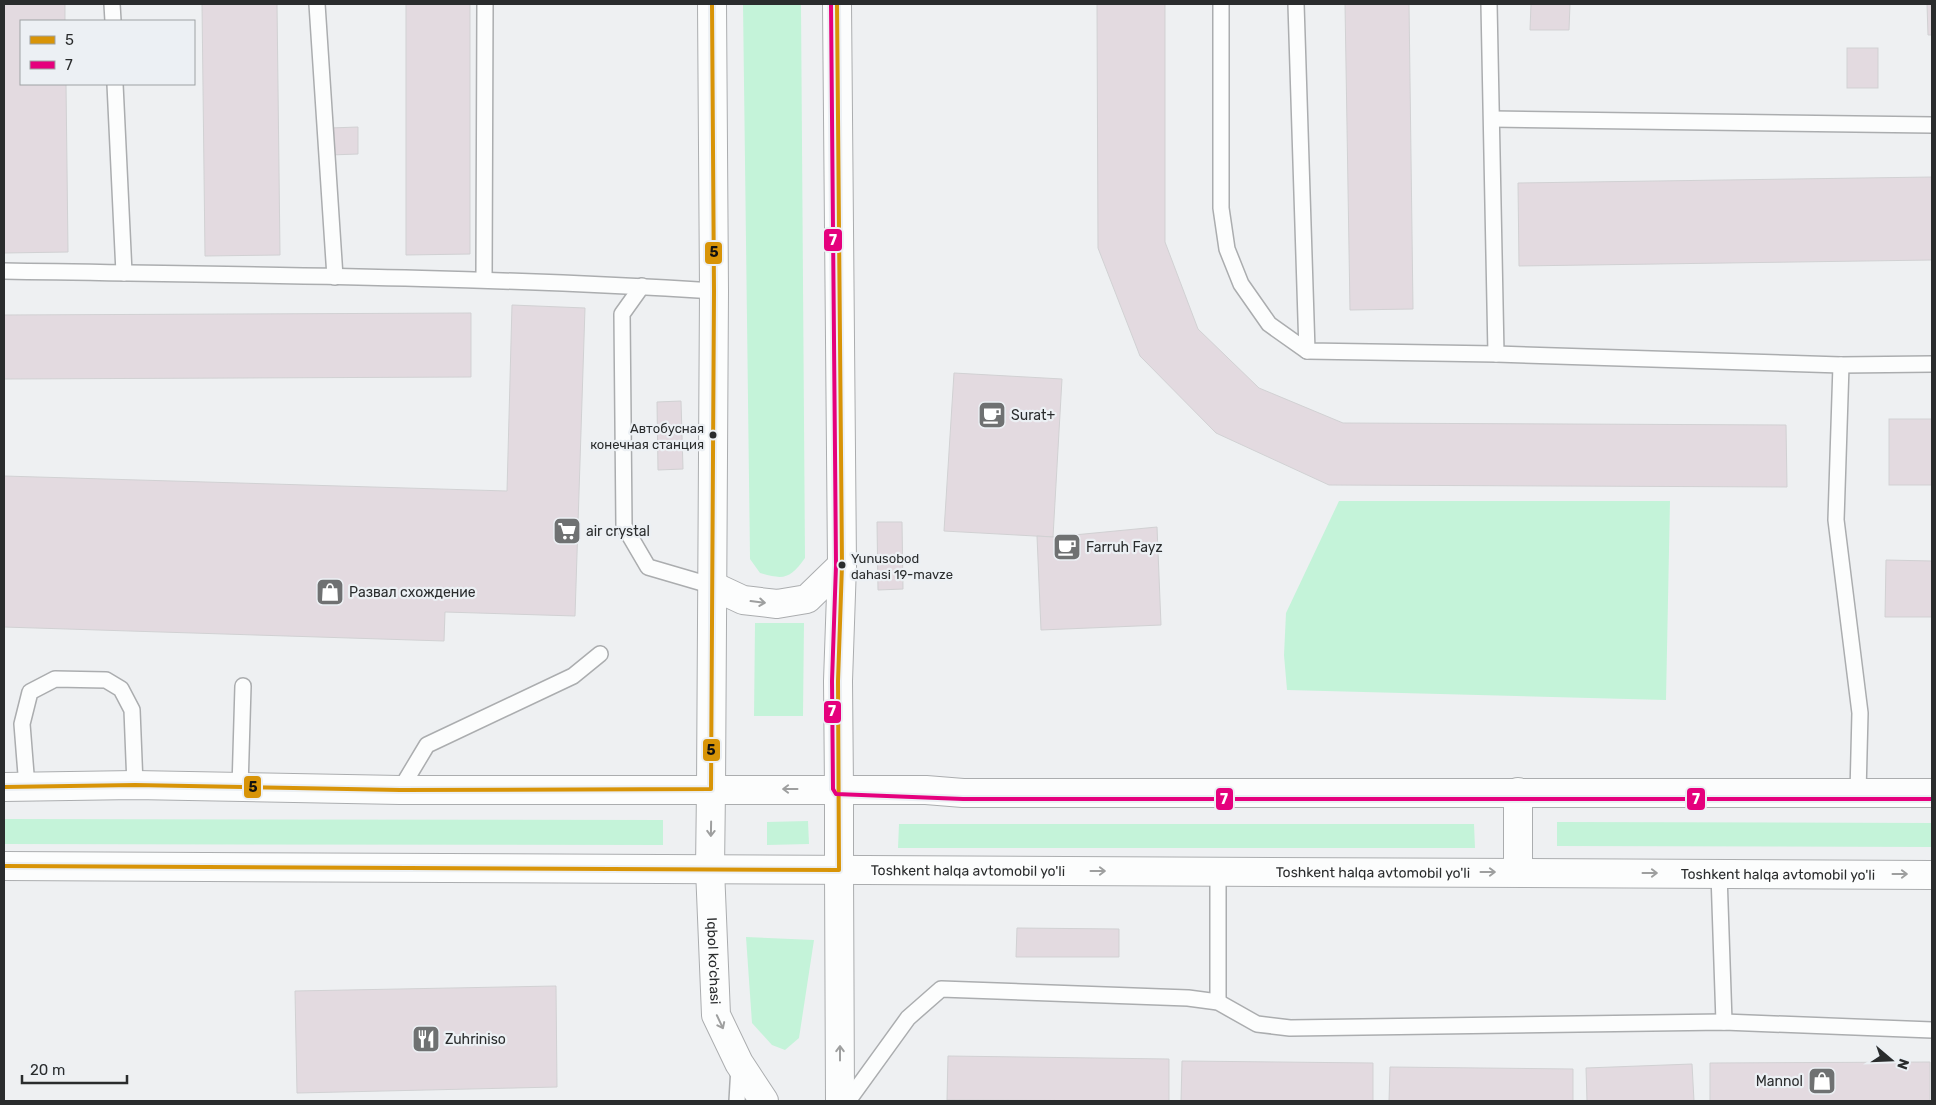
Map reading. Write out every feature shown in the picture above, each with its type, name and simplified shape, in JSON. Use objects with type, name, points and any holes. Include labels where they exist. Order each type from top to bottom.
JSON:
[{"type":"main road","name":"Iqbol ko'chasi","points":[[712,4],[714,291],[710,869],[716,1015],[740,1063],[764,1101]]},
{"type":"main road","points":[[836,4],[842,565],[838,680],[840,1101]]},
{"type":"main road","points":[[713,586],[743,600],[777,604],[807,599],[842,565]]},
{"type":"main road","points":[[12,784],[400,790],[711,789],[926,790],[963,792],[1932,793]]},
{"type":"main road","points":[[1518,792],[1518,872]]},
{"type":"main road","name":"Toshkent halqa avtomobil yo'li","points":[[4,866],[1932,875]]},
{"type":"lane","points":[[112,4],[113,20]]},
{"type":"lane","points":[[317,4],[335,277]]},
{"type":"lane","points":[[484,280],[486,4]]},
{"type":"lane","points":[[1221,4],[1221,208],[1227,249],[1241,284],[1260,312],[1270,324],[1307,351],[1496,354],[1841,365],[1932,364]]},
{"type":"lane","points":[[1296,4],[1307,351]]},
{"type":"lane","points":[[1489,4],[1496,354]]},
{"type":"lane","points":[[116,85],[124,273]]},
{"type":"lane","points":[[1492,119],[1932,125]]},
{"type":"lane","points":[[4,271],[484,280],[642,286],[714,291]]},
{"type":"lane","points":[[642,286],[622,314],[624,526],[648,567],[713,586]]},
{"type":"lane","points":[[1841,365],[1836,520],[1860,713],[1858,793]]},
{"type":"lane","points":[[400,790],[427,745],[572,676],[600,654]]},
{"type":"lane","points":[[12,784],[22,724],[30,692],[55,679],[106,680],[120,689],[132,710],[135,785]]},
{"type":"lane","points":[[240,788],[243,686]]},
{"type":"lane","points":[[1218,871],[1218,1002]]},
{"type":"lane","points":[[1719,874],[1724,1022]]},
{"type":"lane","points":[[848,1101],[908,1018],[941,989],[1188,998],[1218,1002],[1257,1024],[1290,1028],[1724,1022],[1932,1030]]},
{"type":"lane","points":[[737,1101],[740,1063]]},
{"type":"green space","points":[[743,4],[801,4],[805,558],[790,574],[781,577],[760,573],[750,559]]},
{"type":"green space","points":[[1339,501],[1670,501],[1666,700],[1287,690],[1284,655],[1286,613]]},
{"type":"green space","points":[[755,623],[804,623],[803,716],[754,716]]},
{"type":"green space","points":[[4,819],[663,820],[663,845],[4,844]]},
{"type":"green space","points":[[808,821],[809,844],[767,845],[767,822]]},
{"type":"green space","points":[[1557,822],[1932,823],[1932,847],[1557,846]]},
{"type":"green space","points":[[899,824],[1474,824],[1475,848],[898,848]]},
{"type":"green space","points":[[746,937],[814,940],[799,1038],[785,1050],[772,1045],[752,1023]]},
{"type":"building","points":[[4,4],[65,4],[65,20],[20,20],[20,85],[66,85],[68,252],[4,253]]},
{"type":"building","points":[[202,4],[277,4],[280,255],[205,256]]},
{"type":"building","points":[[406,4],[470,4],[470,254],[406,255]]},
{"type":"building","points":[[1097,4],[1165,4],[1165,242],[1198,329],[1259,388],[1343,423],[1786,425],[1787,487],[1329,485],[1216,433],[1140,356],[1098,248]]},
{"type":"building","points":[[1345,4],[1409,4],[1413,309],[1350,310]]},
{"type":"building","points":[[1531,4],[1570,4],[1569,30],[1530,30]]},
{"type":"building","points":[[1927,4],[1932,4],[1932,35],[1928,35]]},
{"type":"building","points":[[1847,48],[1878,48],[1878,88],[1847,88]]},
{"type":"building","points":[[358,127],[358,154],[330,155],[330,128]]},
{"type":"building","points":[[1932,177],[1932,260],[1519,266],[1518,183]]},
{"type":"building","points":[[512,305],[585,308],[575,616],[445,612],[444,641],[4,627],[4,476],[507,491]]},
{"type":"building","points":[[471,313],[471,377],[4,379],[4,315]]},
{"type":"building","points":[[954,373],[1062,379],[1053,537],[944,531]]},
{"type":"building","points":[[681,401],[683,469],[658,470],[657,402]]},
{"type":"building","points":[[1889,419],[1932,419],[1932,485],[1889,485]]},
{"type":"building","name":"Yunusobod dahasi 19-mavze","points":[[877,522],[902,522],[903,589],[878,590]]},
{"type":"building","points":[[1157,527],[1161,625],[1041,630],[1037,536],[1053,537]]},
{"type":"building","points":[[1886,560],[1932,561],[1932,617],[1885,617]]},
{"type":"building","points":[[1017,928],[1119,929],[1119,957],[1016,957]]},
{"type":"building","points":[[556,986],[557,1087],[297,1093],[295,991]]},
{"type":"building","points":[[948,1056],[1169,1059],[1169,1101],[947,1100]]},
{"type":"building","points":[[1182,1061],[1373,1063],[1373,1101],[1181,1101]]},
{"type":"building","points":[[1930,1062],[1930,1101],[1710,1101],[1710,1063]]},
{"type":"building","points":[[1692,1064],[1694,1101],[1587,1101],[1586,1068]]},
{"type":"building","points":[[1390,1067],[1573,1069],[1573,1101],[1389,1101]]},
{"type":"transit line","name":"5","points":[[4,787],[135,785],[400,790],[711,789],[714,291],[712,4]]},
{"type":"transit line","name":"7","points":[[831,4],[836,565],[832,681],[833,789],[836,794],[963,799],[1932,799]]},
{"type":"transit line","name":"5","points":[[4,866],[839,870],[838,681],[842,565],[837,4]]},
{"type":"place","name":"Surat+","points":[[992,415]]},
{"type":"place","name":"Автобусная конечная станция","points":[[713,435]]},
{"type":"place","name":"air crystal","points":[[567,531]]},
{"type":"place","name":"Farruh Fayz","points":[[1067,547]]},
{"type":"place","name":"Yunusobod dahasi 19-mavze","points":[[842,565]]},
{"type":"place","name":"Развал схождение","points":[[330,592]]},
{"type":"place","name":"Zuhriniso","points":[[426,1039]]},
{"type":"place","name":"Mannol","points":[[1822,1081]]}]
